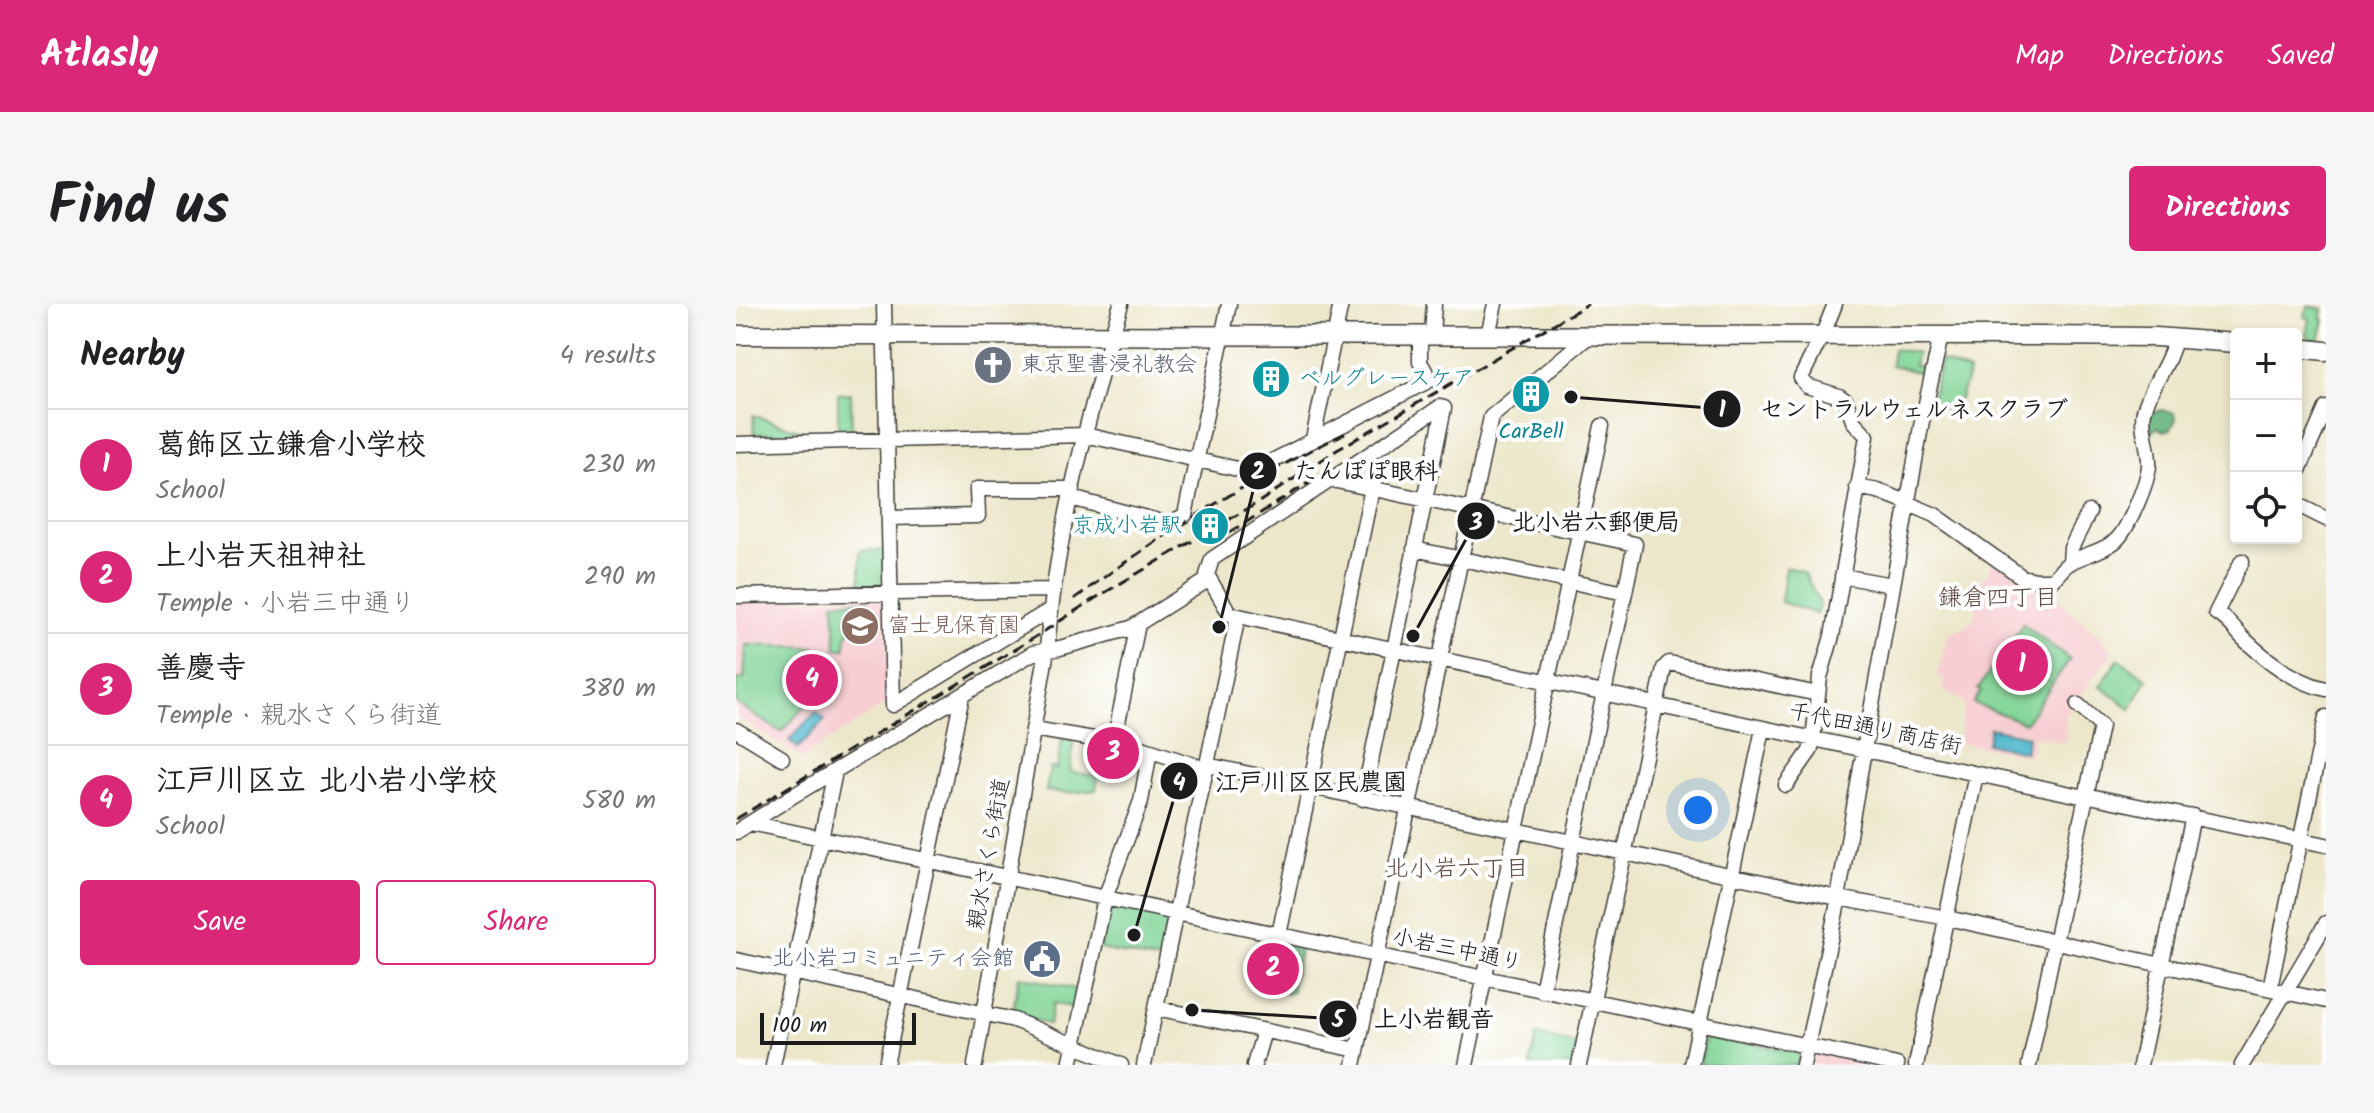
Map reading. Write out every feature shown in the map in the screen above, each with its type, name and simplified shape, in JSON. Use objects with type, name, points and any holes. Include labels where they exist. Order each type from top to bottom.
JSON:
[{"type":"main road","points":[[736,335],[1941,336],[2175,338],[2230,343]]},
{"type":"main road","points":[[2302,349],[2326,351]]},
{"type":"street","points":[[884,304],[893,705],[1050,610]]},
{"type":"street","name":"親水さくら街道","points":[[975,1065],[1047,650],[1052,590],[1085,435],[1121,304]]},
{"type":"street","points":[[889,518],[978,516],[977,489],[1072,493],[1169,524],[1185,515],[1229,304]]},
{"type":"street","points":[[1313,439],[1341,304]]},
{"type":"street","points":[[736,444],[1085,435],[1251,472],[1430,380],[1420,362],[1434,304]]},
{"type":"street","points":[[1488,335],[1495,304]]},
{"type":"street","points":[[1786,785],[1810,751],[1813,740],[1824,659],[1832,636],[1867,436],[1853,421],[1846,401],[1807,386],[1801,378],[1835,304]]},
{"type":"street","points":[[1156,1008],[1264,1031],[1356,1058],[1491,417],[1589,336]]},
{"type":"street","points":[[1803,1065],[1838,898],[1922,420],[1941,336]]},
{"type":"street","points":[[1857,487],[1878,491],[1935,515],[2022,577],[2052,580],[2070,563],[2117,540],[2125,526],[2149,467],[2143,414],[2175,338]]},
{"type":"street","points":[[1144,1065],[1238,616],[1230,614],[1208,580],[1207,567],[1216,556],[1440,407],[1444,408],[1363,799]]},
{"type":"street","points":[[2298,472],[2326,408]]},
{"type":"street","points":[[1466,1065],[1602,426]]},
{"type":"street","points":[[1332,480],[1635,544],[1542,991]]},
{"type":"street","points":[[1279,935],[1372,488]]},
{"type":"street","points":[[2302,507],[2326,519]]},
{"type":"street","points":[[2070,563],[2071,548],[2089,512]]},
{"type":"street","points":[[1414,549],[1625,593]]},
{"type":"street","points":[[2242,561],[2216,613],[2236,628],[2267,661],[2313,686],[2326,689]]},
{"type":"street","points":[[1842,576],[1892,585]]},
{"type":"street","points":[[736,832],[1033,653],[1138,624],[1208,580]]},
{"type":"street","points":[[736,596],[1052,590]]},
{"type":"street","name":"千代田通り商店街","points":[[1238,616],[1813,740],[2326,845]]},
{"type":"street","points":[[1114,742],[1138,624]]},
{"type":"street","points":[[1579,1065],[1664,668],[1669,663],[1818,694]]},
{"type":"street","points":[[886,1065],[962,696]]},
{"type":"street","points":[[2029,1065],[2101,724],[2078,705]]},
{"type":"street","points":[[2270,988],[2326,717]]},
{"type":"street","points":[[1033,729],[1114,742],[1207,767],[1947,918],[2326,1001]]},
{"type":"street","points":[[1691,1065],[1763,729]]},
{"type":"street","points":[[736,730],[782,758]]},
{"type":"street","points":[[1070,1065],[1105,898],[1141,801],[1150,751]]},
{"type":"street","points":[[773,1065],[835,772]]},
{"type":"street","points":[[1916,1065],[1976,774]]},
{"type":"street","points":[[2140,1065],[2193,816]]},
{"type":"street","name":"小岩三中通り","points":[[750,823],[1897,1065]]},
{"type":"street","points":[[2242,1065],[2326,923]]},
{"type":"street","points":[[736,960],[985,1012],[1014,1020],[1121,1065]]},
{"type":"street","points":[[1254,1065],[1264,1031]]},
{"type":"shaded area","points":[[1993,561],[2048,585],[2067,609],[2098,634],[2112,653],[2066,715],[2065,743],[2035,736],[2030,756],[1958,742],[1965,703],[1943,689],[1945,679],[1937,676],[1948,633],[1965,627],[1974,619],[1976,610],[1972,600]]},
{"type":"shaded area","points":[[886,596],[889,702],[802,758],[736,717],[736,602]]},
{"type":"shaded area","points":[[1818,1054],[1866,1065],[1812,1065],[1813,1057]]},
{"type":"green space","points":[[2308,306],[2323,309],[2319,340],[2310,339],[2307,334],[2310,318],[2305,317]]},
{"type":"green space","points":[[1893,349],[1917,353],[1914,365],[1921,367],[1920,373],[1891,365]]},
{"type":"green space","points":[[1941,361],[1969,372],[1959,401],[1944,409],[1930,405]]},
{"type":"green space","points":[[851,393],[852,432],[838,432],[838,394]]},
{"type":"green space","points":[[2162,410],[2174,413],[2176,419],[2171,429],[2163,431],[2157,427],[2151,434],[2149,414]]},
{"type":"green space","points":[[753,415],[807,433],[754,434]]},
{"type":"green space","points":[[886,550],[887,587],[860,588],[860,551]]},
{"type":"green space","points":[[1786,567],[1804,572],[1820,604],[1817,614],[1781,602]]},
{"type":"green space","points":[[868,600],[868,616],[851,628],[845,649],[836,649],[834,602]]},
{"type":"green space","points":[[2023,624],[2070,659],[2025,723],[1973,703],[1981,691],[1978,689]]},
{"type":"green space","points":[[746,645],[815,647],[825,685],[781,732],[736,703],[736,679],[744,679]]},
{"type":"green space","points":[[2119,659],[2147,679],[2131,709],[2100,686]]},
{"type":"green space","points":[[1062,738],[1074,740],[1070,772],[1098,776],[1096,790],[1068,793],[1046,791],[1050,768],[1057,769]]},
{"type":"green space","points":[[1111,906],[1164,917],[1167,922],[1160,961],[1100,949],[1108,908]]},
{"type":"green space","points":[[1283,942],[1300,945],[1301,948],[1291,992],[1287,994],[1258,986],[1256,979],[1258,960],[1279,948]]},
{"type":"green space","points":[[1019,976],[1080,990],[1075,1008],[1053,1003],[1049,1025],[1013,1011]]},
{"type":"green space","points":[[1706,1034],[1800,1053],[1798,1065],[1700,1065]]},
{"type":"green space","points":[[1537,1035],[1577,1044],[1573,1065],[1530,1065]]},
{"type":"water","points":[[816,712],[825,720],[798,748],[789,740]]},
{"type":"water","points":[[1990,728],[2028,736],[2025,752],[1987,743]]},
{"type":"railway","points":[[736,819],[1094,599],[1259,502],[1337,450],[1588,304]]},
{"type":"railway","points":[[1074,599],[1208,508],[1350,431]]},
{"type":"railway","points":[[1229,533],[1327,471]]},
{"type":"place","name":"東京聖書浸礼教会","points":[[993,365]]},
{"type":"place","name":"ベルグレースケア","points":[[1271,379]]},
{"type":"place","name":"CarBell","points":[[1531,394]]},
{"type":"place","name":"セントラルウェルネスクラブ","points":[[1571,397]]},
{"type":"place","name":"京成小岩駅","points":[[1210,526]]},
{"type":"place","name":"富士見保育園","points":[[860,626]]},
{"type":"place","name":"たんぽぽ眼科","points":[[1219,627]]},
{"type":"place","name":"北小岩六郵便局","points":[[1413,636]]},
{"type":"place","name":"葛飾区立鎌倉小学校","points":[[2022,665]]},
{"type":"place","name":"江戸川区立 北小岩小学校","points":[[812,680]]},
{"type":"place","name":"善慶寺","points":[[1113,753]]},
{"type":"place","name":"江戸川区区民農園","points":[[1134,935]]},
{"type":"place","name":"北小岩コミュニティ会館","points":[[1042,959]]},
{"type":"place","name":"上小岩天祖神社","points":[[1273,969]]},
{"type":"place","name":"上小岩観音","points":[[1192,1010]]},
{"type":"district","name":"鎌倉四丁目","points":[[1998,598]]},
{"type":"district","name":"北小岩六丁目","points":[[1457,869]]}]
